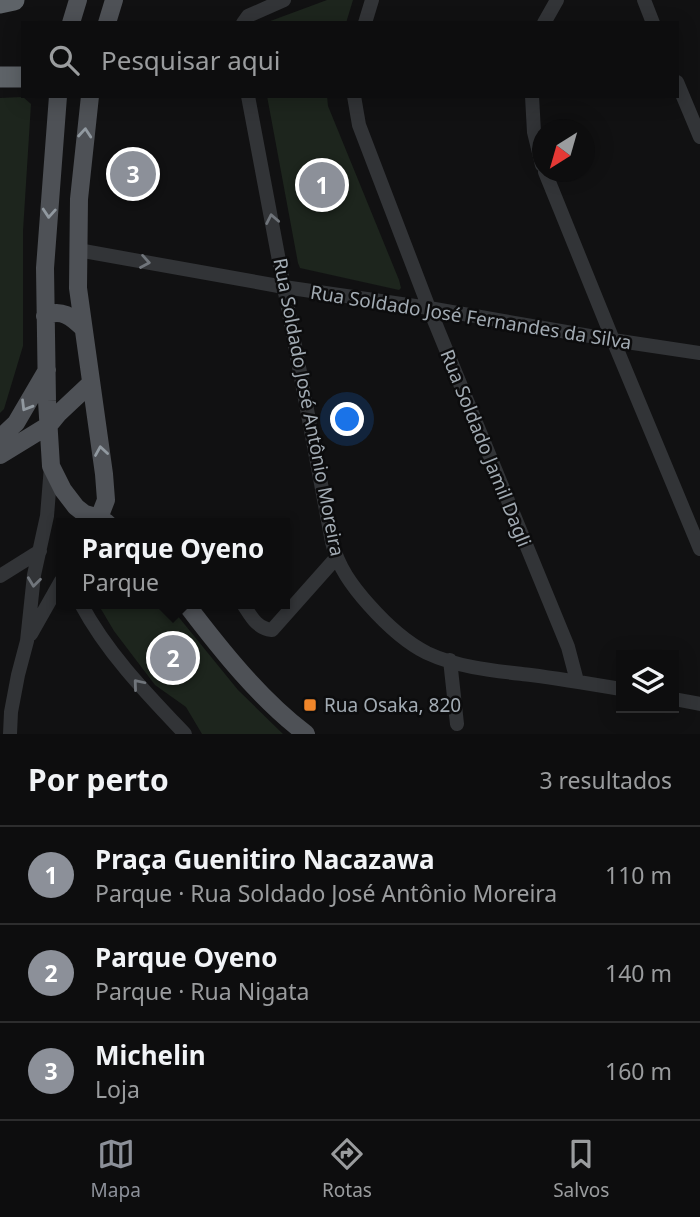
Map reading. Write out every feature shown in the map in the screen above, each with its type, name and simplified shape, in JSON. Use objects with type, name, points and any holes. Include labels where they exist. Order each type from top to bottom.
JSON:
[{"type":"highway","points":[[0,3],[13,0]]},
{"type":"highway","points":[[0,77],[21,77]]},
{"type":"main road","points":[[72,21],[78,0]]},
{"type":"main road","points":[[108,21],[114,0]]},
{"type":"main road","points":[[58,98],[45,268],[51,466],[63,490],[76,507],[93,518]]},
{"type":"main road","points":[[90,98],[79,199],[78,288],[106,489],[102,518]]},
{"type":"main road","points":[[52,181],[68,200],[67,237],[78,250]]},
{"type":"main road","points":[[45,316],[62,313],[83,328]]},
{"type":"main road","points":[[0,438],[16,422],[47,370]]},
{"type":"main road","points":[[0,455],[48,425],[91,383]]},
{"type":"main road","points":[[190,609],[252,685],[306,734]]},
{"type":"street","points":[[245,19],[284,0]]},
{"type":"street","points":[[366,21],[372,0]]},
{"type":"street","points":[[545,21],[557,0]]},
{"type":"street","points":[[644,0],[652,21]]},
{"type":"street","points":[[679,87],[700,137]]},
{"type":"street","name":"Rua Soldado José Antônio Moreira","points":[[248,98],[336,558],[352,586],[378,615],[427,653],[474,668],[616,688]]},
{"type":"street","name":"Rua Soldado Jamil Dagli","points":[[354,98],[359,125],[429,308],[568,647],[577,681]]},
{"type":"street","points":[[532,98],[533,119]]},
{"type":"street","points":[[549,182],[700,549]]},
{"type":"street","name":"Rua Soldado José Fernandes da Silva","points":[[78,250],[700,353]]},
{"type":"street","points":[[10,734],[11,712],[27,641],[34,575],[47,516],[51,466]]},
{"type":"street","points":[[0,576],[40,551]]},
{"type":"street","points":[[246,609],[257,625],[272,630],[336,558]]},
{"type":"street","points":[[27,641],[56,590]]},
{"type":"street","points":[[84,609],[127,670],[185,734]]},
{"type":"street","points":[[450,660],[457,724]]},
{"type":"street","points":[[679,700],[700,704]]},
{"type":"shaded area","points":[[327,0],[353,0],[347,21],[270,21]]},
{"type":"shaded area","points":[[21,97],[31,104],[23,231],[23,346],[4,409],[0,413],[0,98]]},
{"type":"shaded area","points":[[267,98],[327,98],[328,106],[401,288],[399,290],[300,268]]},
{"type":"shaded area","points":[[101,609],[172,609],[238,690],[283,734],[202,734],[186,707],[155,685],[114,631]]},
{"type":"place","name":"Michelin","points":[[133,174]]},
{"type":"place","name":"Praça Guenitiro Nacazawa","points":[[322,185]]},
{"type":"place","name":"Parque Oyeno","points":[[173,658]]},
{"type":"place","name":"Rua Osaka, 820","points":[[310,705]]}]
